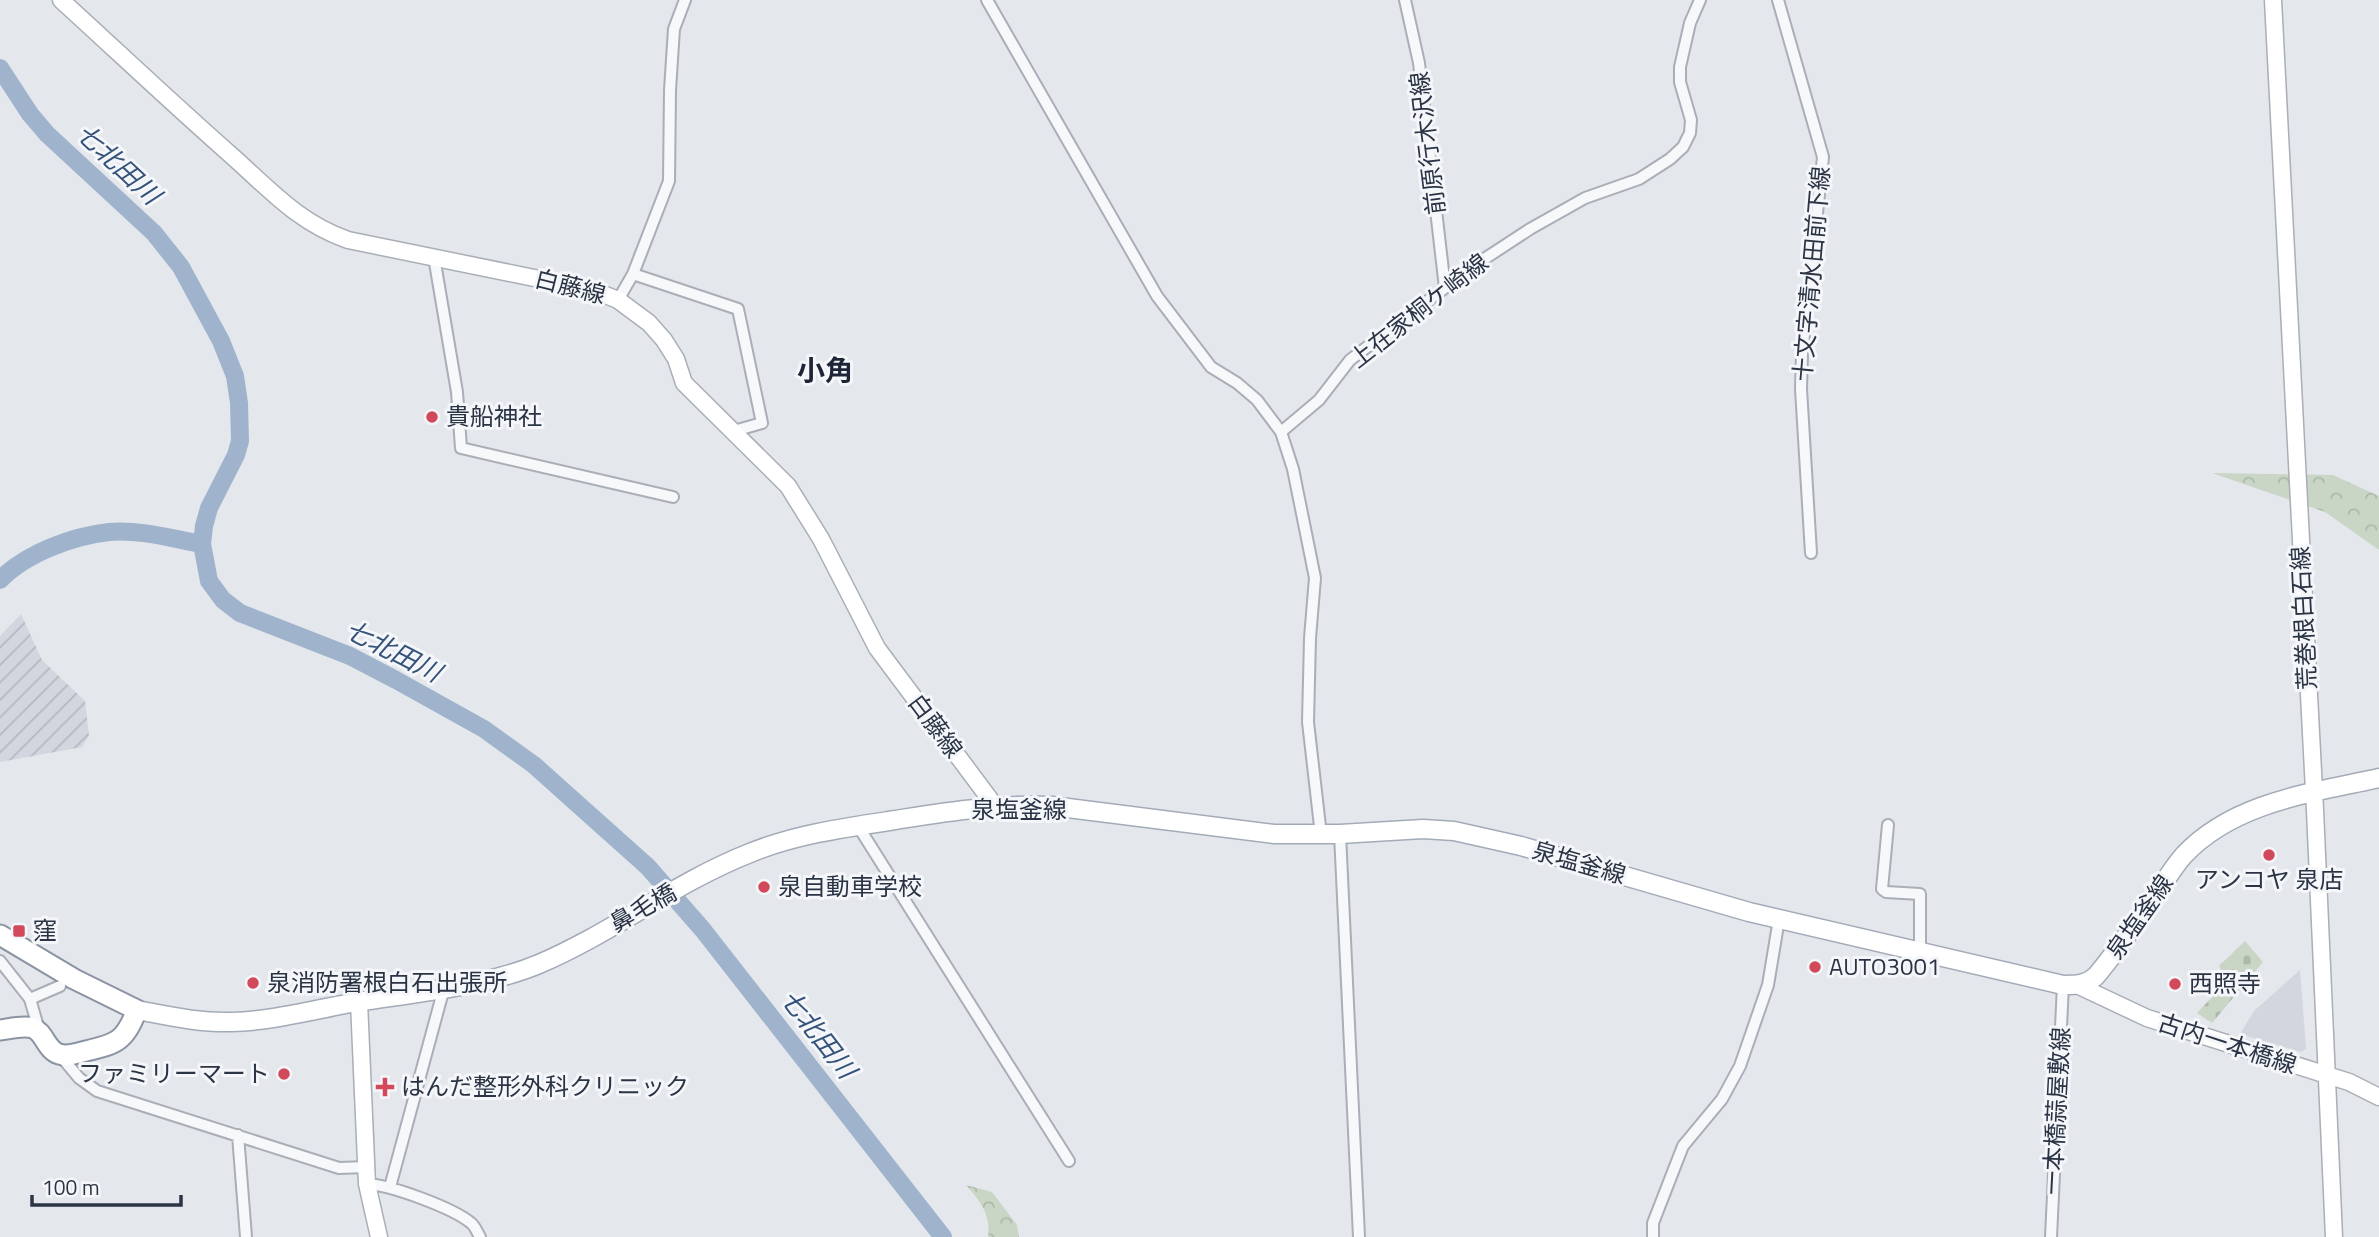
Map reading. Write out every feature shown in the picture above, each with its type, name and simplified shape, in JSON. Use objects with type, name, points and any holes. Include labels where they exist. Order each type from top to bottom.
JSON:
[{"type":"highway","points":[[0,934],[74,979],[137,1010],[129,1030],[115,1043],[74,1054],[54,1052],[33,1028],[0,1030]]},
{"type":"main road","name":"泉塩釜線","points":[[698,878],[777,842],[858,826],[995,806],[1052,806],[1273,834],[1321,835],[1423,829],[1454,831],[1521,846],[1779,919],[2070,985],[2090,982],[2096,976],[2182,857],[2217,827],[2236,817],[2314,791],[2379,778]]},
{"type":"main road","name":"鼻毛橋","points":[[444,988],[538,964],[698,878]]},
{"type":"main road","points":[[137,1010],[181,1019],[233,1022],[444,988]]},
{"type":"street","name":"白藤線","points":[[61,0],[305,221],[325,232],[348,240],[593,290],[618,300],[649,323],[676,359],[684,383],[788,486],[877,648],[995,806]]},
{"type":"street","points":[[618,300],[633,274],[669,181],[674,29],[685,0]]},
{"type":"street","points":[[987,0],[1157,296],[1211,367],[1237,383],[1257,400],[1281,432],[1293,469],[1315,578],[1308,722],[1321,835]]},
{"type":"street","name":"前原行木沢線","points":[[1405,0],[1421,76],[1445,288]]},
{"type":"street","name":"上在家桐ケ崎線","points":[[1281,432],[1319,400],[1350,360],[1445,288],[1530,229],[1585,198],[1639,178],[1670,159],[1683,147],[1690,133],[1691,120],[1680,82],[1680,67],[1690,23],[1700,0]]},
{"type":"street","name":"十文字清水田前下線","points":[[1778,0],[1823,156],[1802,353],[1801,389],[1811,553]]},
{"type":"street","name":"荒巻根白石線","points":[[2273,0],[2334,1237]]},
{"type":"street","points":[[434,257],[457,392],[461,448],[673,497]]},
{"type":"street","points":[[633,274],[738,309],[762,423],[734,431]]},
{"type":"street","points":[[1888,825],[1882,889],[1886,892],[1920,894],[1920,952]]},
{"type":"street","points":[[858,826],[1069,1161]]},
{"type":"street","points":[[1340,834],[1359,1237]]},
{"type":"street","points":[[1653,1237],[1653,1223],[1683,1146],[1722,1100],[1740,1066],[1768,985],[1779,919]]},
{"type":"street","points":[[0,961],[30,999],[39,1032]]},
{"type":"street","name":"古内一本橋線","points":[[2070,985],[2147,1018],[2358,1085],[2379,1097]]},
{"type":"street","name":"一本橋蒜屋敷線","points":[[2051,1237],[2070,985]]},
{"type":"street","points":[[30,999],[60,986]]},
{"type":"street","points":[[390,1188],[444,988]]},
{"type":"street","points":[[359,1002],[367,1175],[379,1237]]},
{"type":"street","points":[[59,1054],[79,1078],[97,1091],[367,1175],[390,1188],[452,1212],[473,1224],[480,1237]]},
{"type":"street","points":[[238,1135],[246,1237]]},
{"type":"shaded area","points":[[21,614],[42,660],[85,701],[89,736],[82,747],[0,762],[0,636]]},
{"type":"shaded area","points":[[2300,970],[2306,1049],[2301,1052],[2240,1034],[2254,1011]]},
{"type":"green space","points":[[2212,473],[2333,475],[2379,496],[2379,550],[2325,512]]},
{"type":"green space","points":[[2245,941],[2263,962],[2212,1023],[2197,1013],[2219,990],[2214,981],[2222,972],[2219,966]]},
{"type":"green space","points":[[966,1185],[992,1192],[1017,1225],[1019,1237],[988,1237],[986,1215],[980,1202]]},
{"type":"waterway","name":"七北田川","points":[[0,68],[30,114],[47,134],[154,233],[181,267],[221,341],[235,376],[240,441],[236,455],[209,508],[202,544],[209,581],[223,600],[240,613],[350,656],[396,680],[484,729],[534,765],[648,867],[703,930],[943,1237]]},
{"type":"waterway","points":[[0,580],[36,554],[95,534],[132,532],[202,544]]},
{"type":"place","name":"貴船神社","points":[[432,417]]},
{"type":"place","name":"アンコヤ 泉店","points":[[2269,855]]},
{"type":"place","name":"泉自動車学校","points":[[764,887]]},
{"type":"place","name":"窪","points":[[19,931]]},
{"type":"place","name":"AUTO3001","points":[[1815,967]]},
{"type":"place","name":"泉消防署根白石出張所","points":[[253,983]]},
{"type":"place","name":"西照寺","points":[[2175,984]]},
{"type":"place","name":"ファミリーマート","points":[[284,1074]]},
{"type":"place","name":"はんだ整形外科クリニック","points":[[385,1087]]},
{"type":"district","name":"小角","points":[[825,370]]}]
